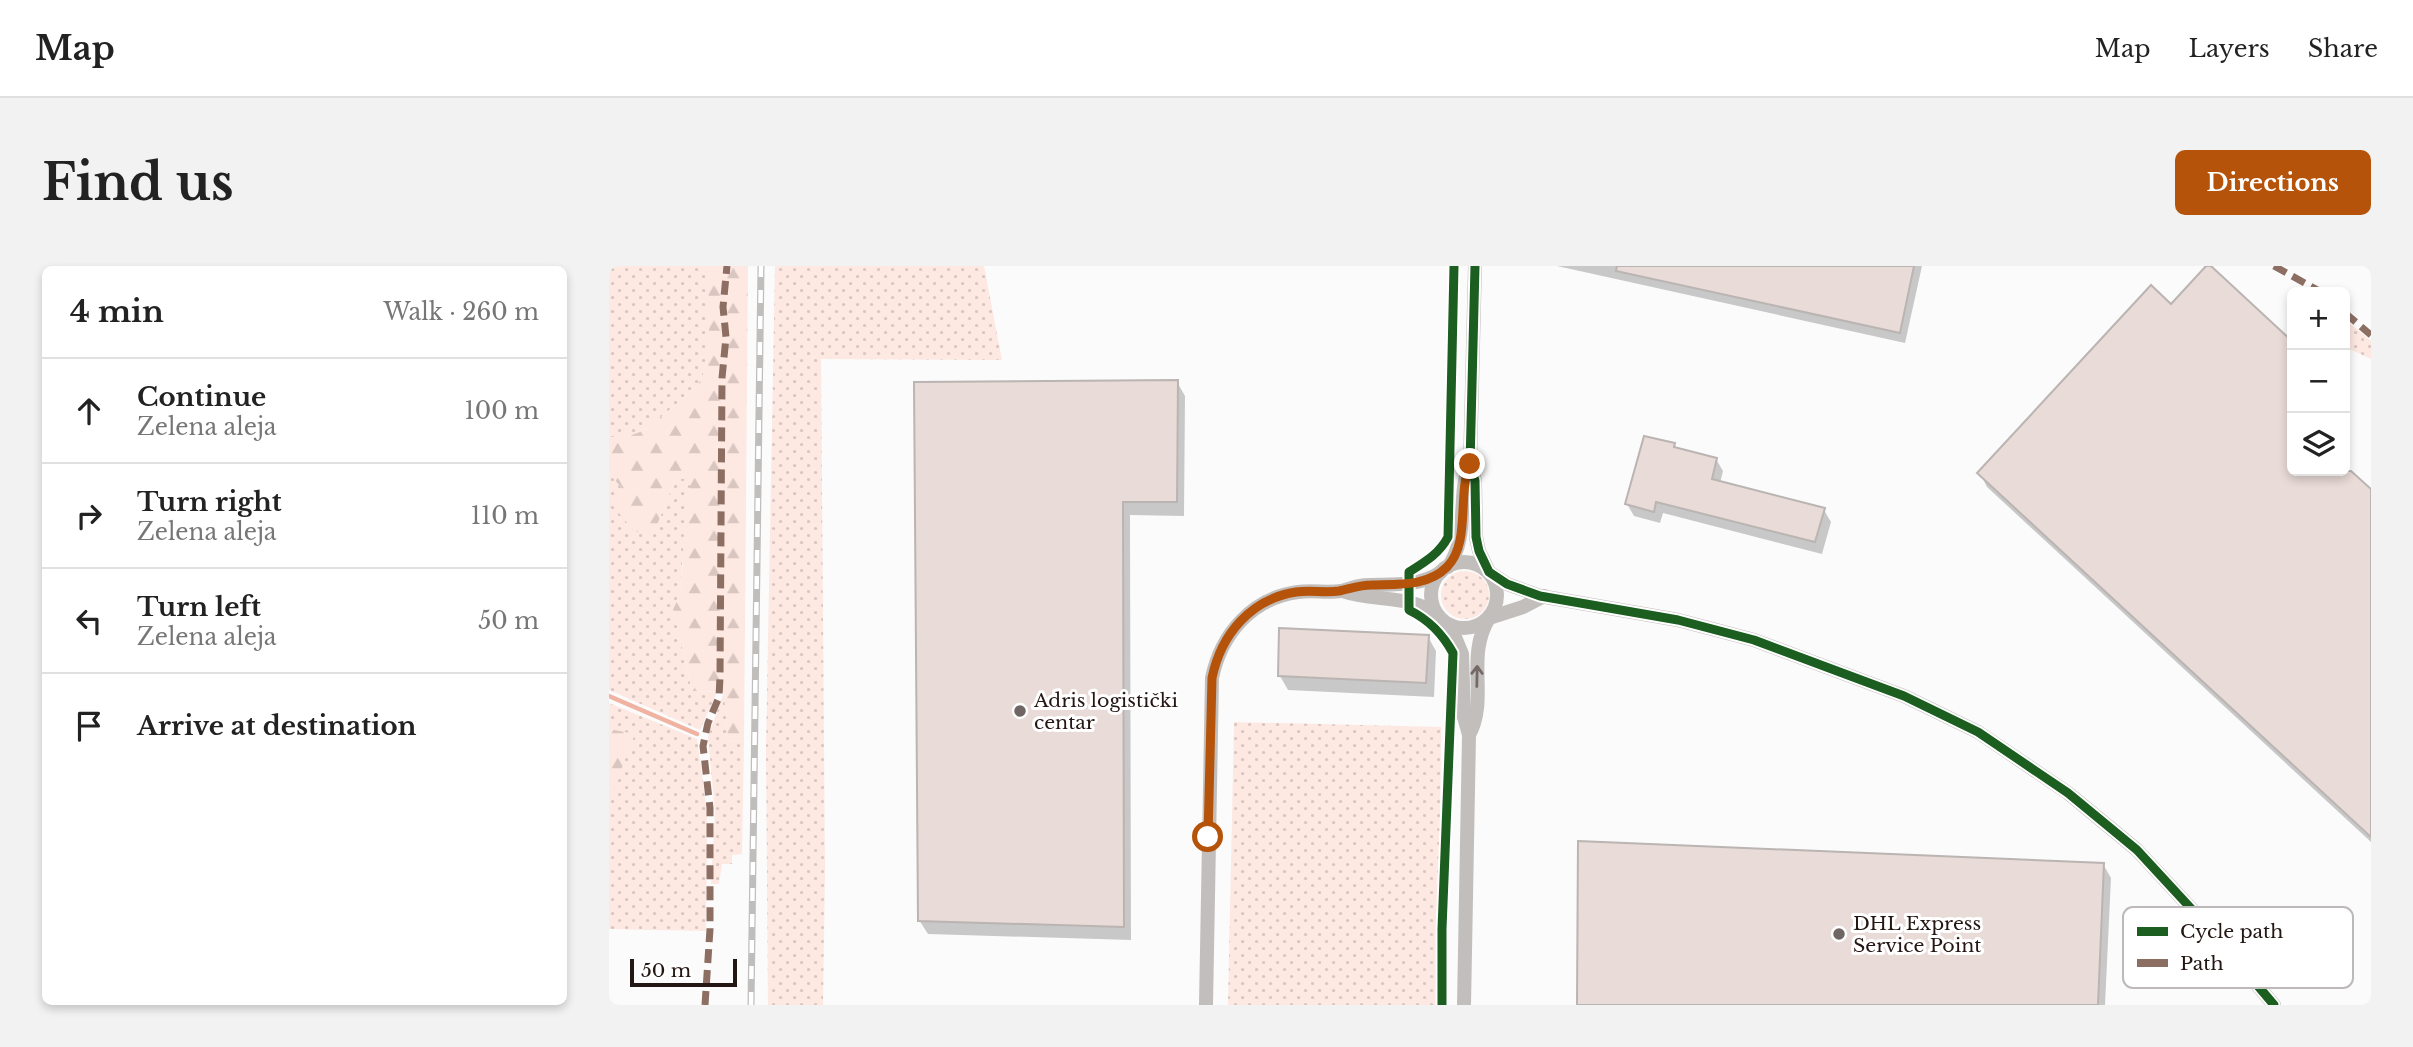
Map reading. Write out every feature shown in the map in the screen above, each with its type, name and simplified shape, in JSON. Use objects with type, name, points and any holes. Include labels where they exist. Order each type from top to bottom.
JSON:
[{"type":"street","points":[[1469,735],[1476,721],[1478,642],[1497,603],[1498,595],[1494,579],[1479,551],[1476,537],[1475,481],[1470,464],[1475,266]]},
{"type":"street","points":[[1436,614],[1431,596],[1432,587],[1457,551],[1461,537],[1464,478],[1470,464]]},
{"type":"street","points":[[1206,1005],[1210,706],[1215,660],[1230,632],[1263,603],[1299,591],[1340,591],[1359,585],[1409,584],[1426,580],[1444,569],[1465,562],[1482,567],[1522,591],[1678,620],[1754,640],[1904,696],[1978,732],[2068,793],[2137,850],[2190,907]]},
{"type":"street","points":[[1340,591],[1361,598],[1409,601],[1424,605],[1450,625],[1468,629],[1545,596]]},
{"type":"street","points":[[1450,625],[1462,654],[1464,717],[1469,735],[1464,1005]]},
{"type":"street","points":[[2260,988],[2274,1005]]},
{"type":"green space","points":[[609,266],[708,266],[709,341],[708,356],[701,379],[689,394],[649,426],[638,433],[618,437],[609,437]]},
{"type":"green space","points":[[708,266],[748,266],[744,741],[728,742],[724,692],[692,691],[673,609],[681,594],[685,513],[692,479],[675,479],[652,538],[633,530],[613,506],[625,492],[609,473],[609,437],[632,435],[643,430],[689,394],[701,379],[709,341]]},
{"type":"green space","points":[[775,266],[984,266],[1002,360],[821,359],[825,870],[823,1005],[768,1005],[766,749]]},
{"type":"green space","points":[[2350,323],[2371,341],[2371,359],[2350,349]]},
{"type":"green space","points":[[609,473],[625,492],[652,538],[675,479],[693,479],[682,564],[681,594],[673,609],[692,691],[717,692],[700,730],[609,690]]},
{"type":"green space","points":[[1465,571],[1482,578],[1489,595],[1482,612],[1465,619],[1448,612],[1441,595],[1448,578]]},
{"type":"green space","points":[[724,692],[728,742],[744,741],[742,854],[732,855],[732,864],[722,864],[719,884],[711,884],[715,811],[708,737]]},
{"type":"green space","points":[[609,703],[697,739],[707,813],[706,931],[609,929],[609,797],[634,735],[609,729]]},
{"type":"green space","points":[[1234,722],[1441,727],[1438,1005],[1228,1005]]},
{"type":"green space","points":[[609,729],[635,734],[610,798],[609,797]]},
{"type":"building","points":[[1617,266],[1914,266],[1900,333],[1616,271]]},
{"type":"building","points":[[2206,266],[2211,266],[2287,336],[2287,476],[2350,476],[2351,471],[2371,489],[2371,837],[1977,473],[2151,285],[2171,304]]},
{"type":"building","name":"Adris logistički centar","points":[[1178,380],[1177,502],[1123,502],[1124,927],[918,921],[914,382]]},
{"type":"building","points":[[1644,436],[1675,443],[1674,447],[1717,458],[1712,479],[1825,508],[1815,542],[1656,502],[1654,512],[1625,504]]},
{"type":"building","points":[[1279,628],[1429,635],[1426,683],[1278,676]]},
{"type":"building","name":"DHL Express Service Point","points":[[1578,841],[2104,863],[2098,1005],[1577,1005]]},
{"type":"waterway","points":[[609,696],[697,734]]},
{"type":"railway","points":[[751,1005],[761,266]]},
{"type":"marked path","points":[[705,1005],[710,929],[710,808],[703,746],[708,723],[719,697],[722,378],[726,337],[723,307],[727,266]]},
{"type":"marked path","points":[[2274,266],[2312,287]]},
{"type":"marked path","points":[[2350,317],[2371,335]]},
{"type":"cycle path","points":[[1442,1005],[1442,929],[1453,653],[1434,628],[1409,610],[1409,572],[1436,553],[1448,537],[1454,266]]},
{"type":"cycle path","points":[[1475,266],[1470,464],[1475,481],[1476,537],[1489,572],[1507,584],[1540,596],[1678,620],[1754,640],[1904,696],[1978,732],[2068,793],[2137,850],[2190,907]]},
{"type":"cycle path","points":[[2260,988],[2274,1005]]},
{"type":"place","name":"Adris logistički centar","points":[[1020,711]]},
{"type":"place","name":"DHL Express Service Point","points":[[1839,934]]},
{"type":"route","points":[[1208,837],[1212,678],[1215,660],[1230,632],[1251,611],[1263,603],[1287,594],[1299,591],[1340,591],[1359,585],[1409,584],[1434,577],[1448,566],[1457,551],[1461,537],[1464,478],[1470,464]]}]
